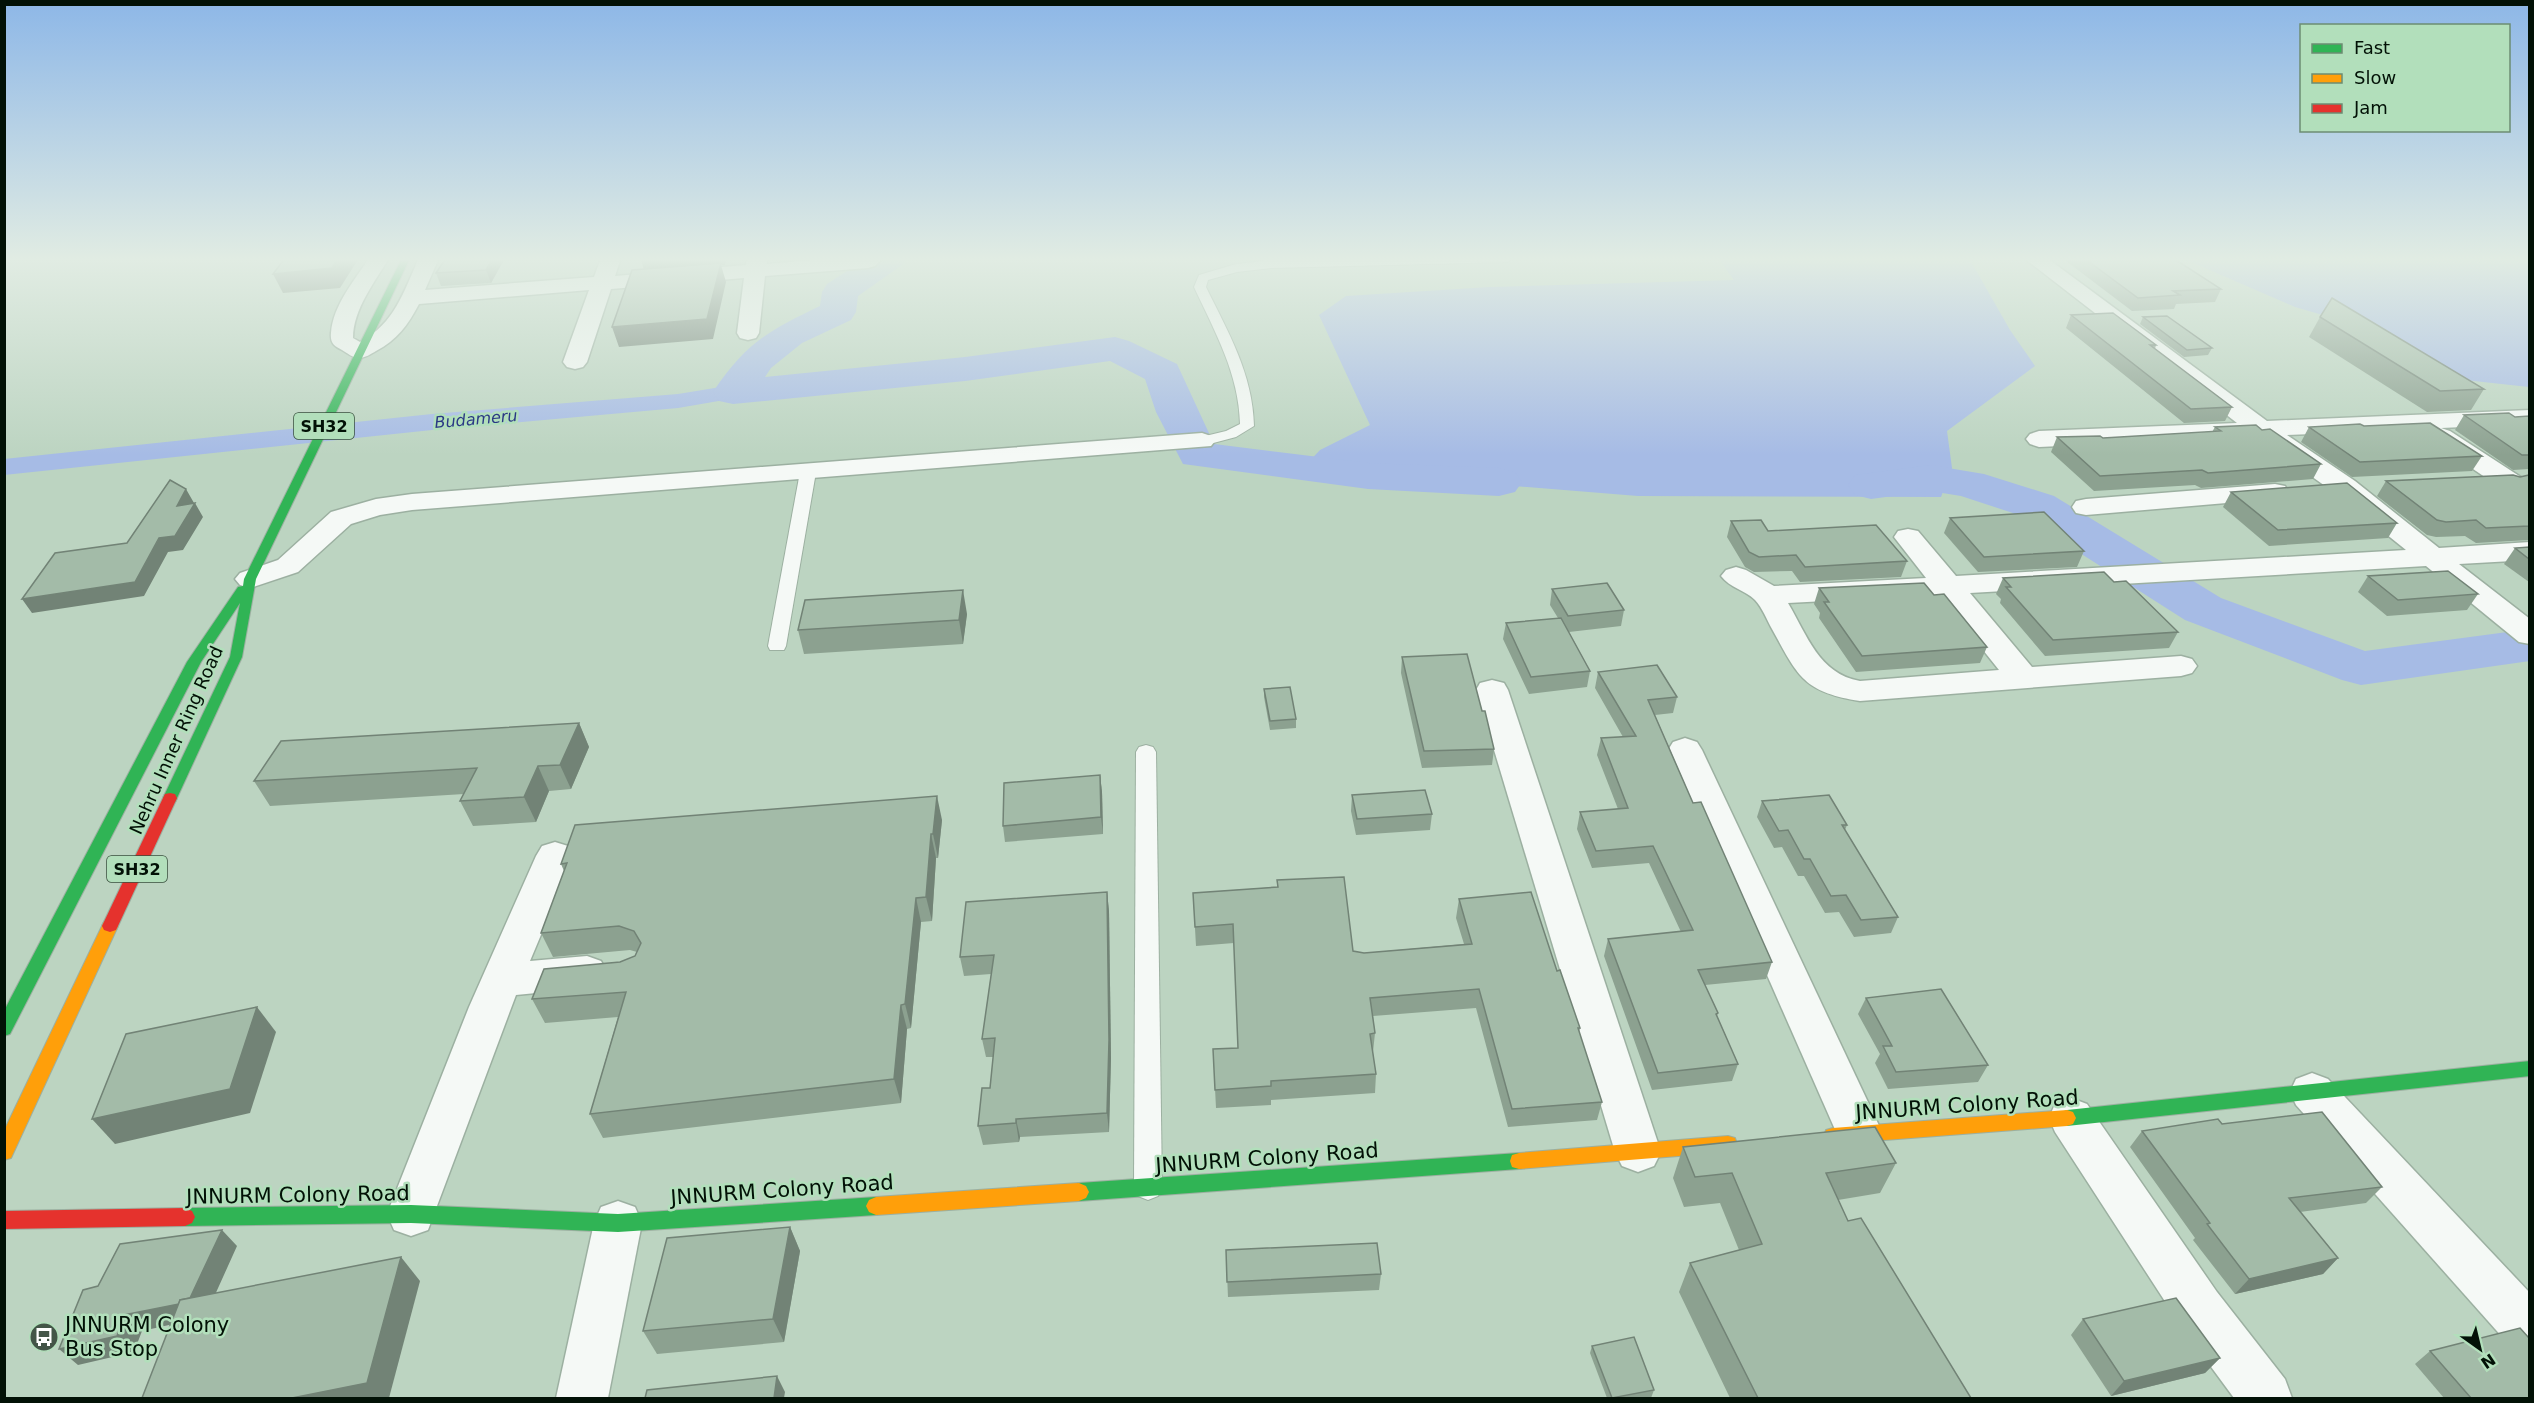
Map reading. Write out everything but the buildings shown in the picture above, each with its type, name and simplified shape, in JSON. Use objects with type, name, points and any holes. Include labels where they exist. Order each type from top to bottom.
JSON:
[{"type":"main road","name":"SH32","points":[[359,351],[373,323]]},
{"type":"main road","name":"Nehru Inner Ring Road","points":[[4,1152],[236,657],[250,579],[359,351]]},
{"type":"main road","name":"SH32","points":[[4,1029],[194,662],[250,579]]},
{"type":"main road","name":"JNNURM Colony Road","points":[[1813,1137],[2071,1118],[2529,1068]]},
{"type":"main road","name":"JNNURM Colony Road","points":[[4,1220],[411,1214],[618,1223],[1148,1186],[1403,1171],[1743,1143]]},
{"type":"street","points":[[343,323],[340,331],[342,341],[359,351],[388,336],[396,323]]},
{"type":"street","points":[[575,362],[588,323]]},
{"type":"street","points":[[748,333],[749,323]]},
{"type":"street","points":[[2121,323],[2260,429],[2345,487],[2525,631]]},
{"type":"street","points":[[2039,439],[2529,417]]},
{"type":"street","points":[[2420,422],[2518,479],[2529,495]]},
{"type":"street","points":[[250,579],[288,566],[341,518],[376,507],[412,502],[1071,452],[1160,442],[1202,441]]},
{"type":"street","points":[[2464,482],[2518,479]]},
{"type":"street","points":[[2086,507],[2377,485]]},
{"type":"street","points":[[1908,537],[2023,678]]},
{"type":"street","points":[[1768,595],[2131,576],[2529,551]]},
{"type":"street","points":[[1736,576],[1768,595],[1809,668],[1822,680],[1841,688],[1860,690],[2181,666]]},
{"type":"street","points":[[1492,690],[1638,1152]]},
{"type":"street","points":[[1685,750],[1860,1134]]},
{"type":"street","points":[[411,1214],[502,980],[555,856]]},
{"type":"street","points":[[502,980],[618,969]]},
{"type":"street","points":[[2312,1092],[2529,1330]]},
{"type":"street","points":[[2071,1118],[2199,1309],[2266,1398]]},
{"type":"street","points":[[582,1398],[618,1223]]},
{"type":"lane","points":[[1202,441],[1231,434],[1247,426],[1244,382],[1217,323]]},
{"type":"lane","points":[[777,646],[808,472]]},
{"type":"lane","points":[[1146,752],[1148,1186]]},
{"type":"water","points":[[1323,323],[2006,323],[2035,366],[1947,431],[1952,468],[1941,497],[1638,496],[1302,469],[1320,450],[1370,425]]},
{"type":"water","points":[[2342,323],[2529,323],[2529,387],[2428,376]]},
{"type":"waterway","points":[[814,323],[789,335],[757,360],[733,392],[965,369],[1115,349],[1163,372],[1177,412],[1198,455],[1368,476],[1499,482]]},
{"type":"waterway","name":"Budameru","points":[[4,467],[432,422],[678,401],[733,392]]},
{"type":"waterway","points":[[1871,485],[1930,478],[1968,484],[2038,506],[2203,609],[2361,668],[2530,645]]},
{"type":"traffic: fast","points":[[170,798],[236,657],[250,579],[374,323]]},
{"type":"traffic: fast","points":[[4,1029],[194,662],[242,590]]},
{"type":"traffic: fast","points":[[2067,1118],[2530,1068]]},
{"type":"traffic: fast","points":[[1079,1192],[1519,1161]]},
{"type":"traffic: fast","points":[[185,1217],[411,1214],[618,1223],[876,1206]]},
{"type":"traffic: slow","points":[[4,1152],[110,926]]},
{"type":"traffic: slow","points":[[1833,1136],[2067,1118]]},
{"type":"traffic: slow","points":[[1519,1161],[1728,1144]]},
{"type":"traffic: slow","points":[[876,1206],[1079,1192]]},
{"type":"traffic: jam","points":[[110,926],[170,798]]},
{"type":"traffic: jam","points":[[4,1220],[185,1217]]},
{"type":"place","name":"JNNURM Colony Bus Stop","points":[[44,1337]]}]
